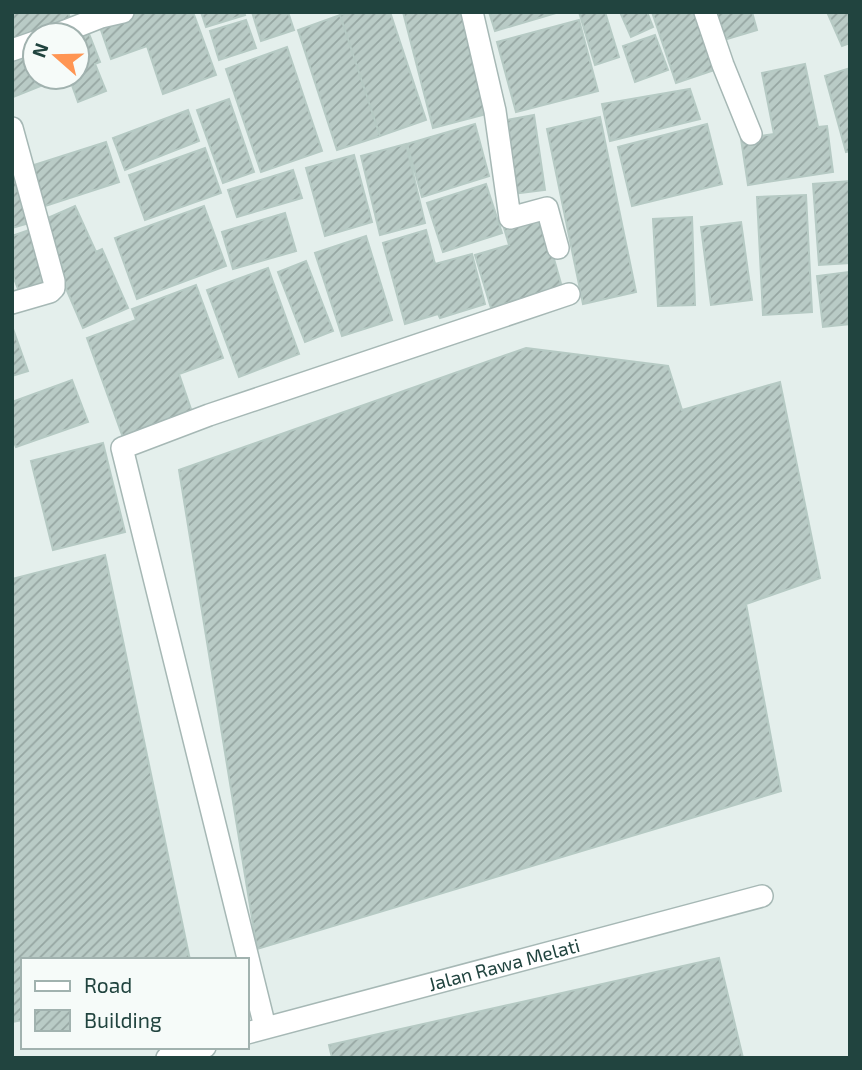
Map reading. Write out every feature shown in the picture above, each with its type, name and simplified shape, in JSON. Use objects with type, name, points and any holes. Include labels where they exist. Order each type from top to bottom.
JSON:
[{"type":"street","points":[[91,21],[122,12]]},
{"type":"street","points":[[472,12],[495,111],[510,218],[547,208],[558,248]]},
{"type":"street","points":[[705,12],[751,134]]},
{"type":"street","points":[[12,128],[54,281],[54,288],[50,292],[12,303]]},
{"type":"street","points":[[239,958],[122,448],[209,415],[569,294]]},
{"type":"street","name":"Jalan Rawa Melati","points":[[256,1030],[762,896]]},
{"type":"street","points":[[248,995],[256,1030]]},
{"type":"street","points":[[167,1058],[197,1052]]},
{"type":"building","points":[[12,12],[68,12],[71,21],[21,21],[21,42],[12,46]]},
{"type":"building","points":[[140,12],[193,12],[216,75],[163,94],[147,46],[111,59],[100,27]]},
{"type":"building","points":[[201,12],[244,12],[245,15],[206,27]]},
{"type":"building","points":[[252,12],[288,12],[294,30],[261,41]]},
{"type":"building","points":[[349,12],[390,12],[426,120],[380,136],[340,15]]},
{"type":"building","points":[[403,12],[463,12],[490,113],[433,128]]},
{"type":"building","points":[[489,12],[556,12],[556,13],[495,31]]},
{"type":"building","points":[[579,12],[605,12],[619,57],[595,65]]},
{"type":"building","points":[[620,12],[647,12],[653,27],[631,37]]},
{"type":"building","points":[[652,12],[702,12],[720,68],[676,83]]},
{"type":"building","points":[[709,12],[752,12],[757,30],[717,42]]},
{"type":"building","points":[[827,12],[850,12],[850,43],[842,46]]},
{"type":"building","points":[[340,15],[380,136],[337,150],[298,30]]},
{"type":"building","points":[[246,20],[256,48],[219,60],[210,31]]},
{"type":"building","points":[[579,20],[598,91],[516,112],[497,42]]},
{"type":"building","points":[[655,35],[668,70],[635,82],[623,46]]},
{"type":"building","points":[[91,39],[100,62],[95,64],[106,91],[78,102],[74,91],[91,91]]},
{"type":"building","points":[[287,47],[322,151],[261,172],[226,69]]},
{"type":"building","points":[[21,51],[21,91],[28,91],[13,97],[12,55]]},
{"type":"building","points":[[805,64],[818,127],[827,126],[833,172],[748,185],[741,139],[774,134],[762,73]]},
{"type":"building","points":[[850,68],[850,151],[846,152],[825,76]]},
{"type":"building","points":[[690,89],[700,119],[610,141],[602,104]]},
{"type":"building","points":[[229,99],[254,172],[223,183],[197,110]]},
{"type":"building","points":[[188,110],[199,141],[125,170],[113,138]]},
{"type":"building","points":[[534,115],[545,190],[513,194],[502,121]]},
{"type":"building","points":[[600,117],[636,292],[583,304],[547,129]]},
{"type":"building","points":[[475,124],[489,176],[422,197],[407,144]]},
{"type":"building","points":[[707,124],[722,184],[632,206],[618,147]]},
{"type":"building","points":[[106,142],[119,182],[42,207],[28,167]]},
{"type":"building","points":[[406,144],[425,223],[380,235],[361,156]]},
{"type":"building","points":[[205,148],[221,193],[145,220],[129,175]]},
{"type":"building","points":[[354,155],[372,222],[325,236],[306,168]]},
{"type":"building","points":[[12,162],[29,223],[12,228]]},
{"type":"building","points":[[293,170],[302,198],[237,217],[228,190]]},
{"type":"building","points":[[850,181],[850,263],[819,265],[813,184]]},
{"type":"building","points":[[486,184],[502,233],[443,252],[427,203]]},
{"type":"building","points":[[806,195],[812,312],[763,315],[757,197]]},
{"type":"building","points":[[75,206],[96,252],[102,249],[128,308],[83,328],[58,270],[63,267],[43,220]]},
{"type":"building","points":[[204,206],[226,266],[137,299],[115,238]]},
{"type":"building","points":[[285,213],[296,251],[233,269],[222,232]]},
{"type":"building","points":[[542,217],[562,287],[491,308],[475,255],[509,245],[504,228]]},
{"type":"building","points":[[692,217],[695,305],[658,306],[653,219]]},
{"type":"building","points":[[741,222],[752,300],[711,305],[701,227]]},
{"type":"building","points":[[29,230],[46,285],[18,289],[12,273],[12,236]]},
{"type":"building","points":[[426,230],[435,264],[472,254],[485,304],[440,318],[438,314],[405,324],[383,243]]},
{"type":"building","points":[[366,236],[392,320],[342,336],[315,253]]},
{"type":"building","points":[[306,261],[333,331],[305,342],[278,272]]},
{"type":"building","points":[[268,268],[299,354],[239,377],[207,290]]},
{"type":"building","points":[[850,272],[850,324],[823,327],[817,276]]},
{"type":"building","points":[[196,285],[223,358],[179,374],[194,418],[125,443],[87,338],[136,320],[132,309]]},
{"type":"building","points":[[12,326],[28,371],[12,376]]},
{"type":"building","points":[[526,348],[668,366],[682,410],[780,382],[820,578],[746,604],[781,791],[257,949],[179,470]]},
{"type":"building","points":[[72,380],[88,422],[16,447],[12,438],[12,402]]},
{"type":"building","points":[[103,443],[125,532],[53,550],[31,461]]},
{"type":"building","points":[[105,555],[190,958],[21,958],[21,1020],[12,1022],[12,579]]},
{"type":"building","points":[[719,958],[743,1058],[332,1058],[329,1045]]}]
